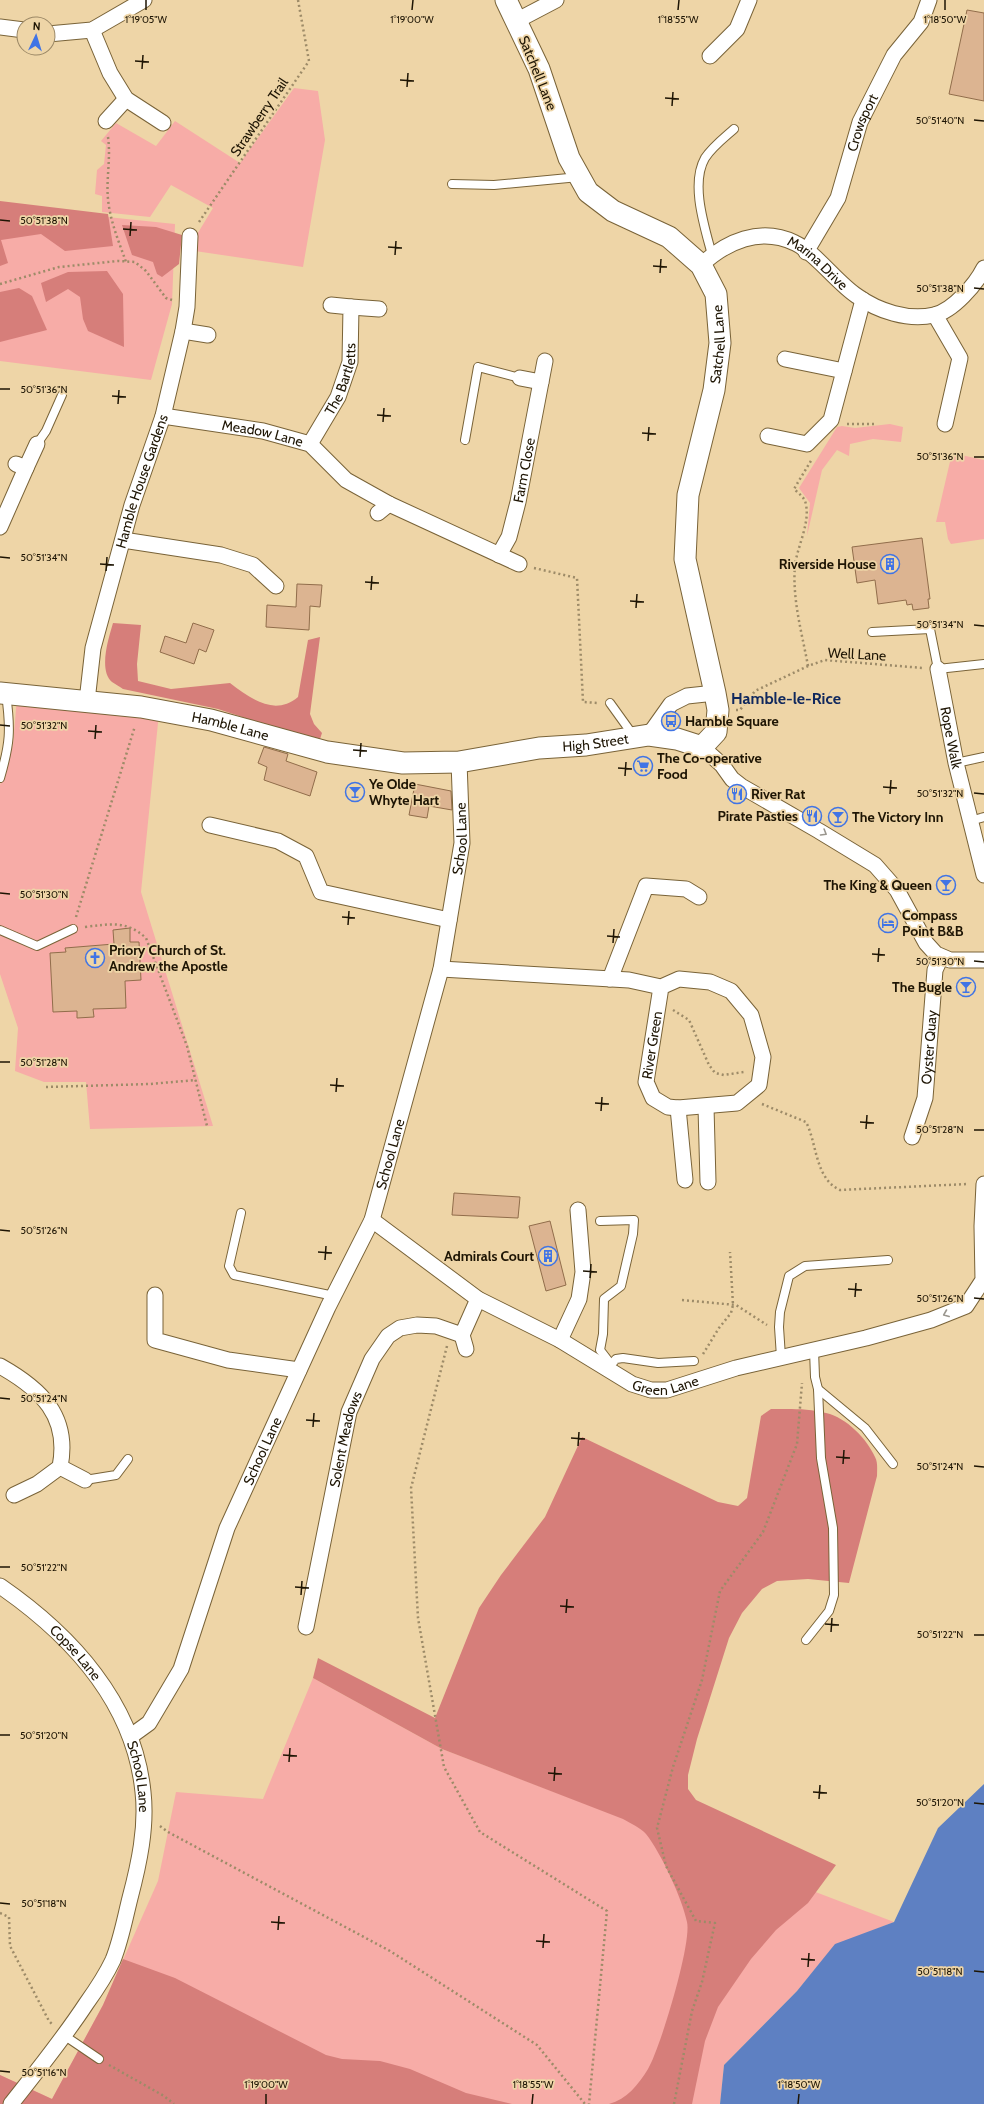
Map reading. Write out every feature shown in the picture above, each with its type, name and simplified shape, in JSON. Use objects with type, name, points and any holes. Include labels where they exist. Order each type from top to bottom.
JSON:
[{"type":"street","points":[[56,33],[92,30],[144,0]]},
{"type":"street","name":"Satchell Lane","points":[[506,0],[539,69],[569,158],[588,192],[613,211],[670,237],[706,260],[716,294],[720,343],[714,390],[688,495],[685,559],[717,701],[716,732],[702,747]]},
{"type":"street","points":[[516,21],[556,0]]},
{"type":"street","points":[[710,56],[737,29],[749,0]]},
{"type":"street","name":"Crowsport","points":[[806,252],[838,198],[860,122],[894,54],[920,22],[929,0]]},
{"type":"street","points":[[0,27],[16,29]]},
{"type":"street","points":[[92,30],[110,73],[126,99],[163,123]]},
{"type":"street","points":[[106,121],[126,99]]},
{"type":"street","name":"Hamble House Gardens","points":[[87,701],[93,648],[124,540],[132,505],[163,416],[183,331],[187,307],[190,236]]},
{"type":"street","name":"Marina Drive","points":[[706,260],[717,250],[741,239],[767,236],[795,243],[862,300],[876,307],[907,317],[935,315],[958,301],[978,279],[984,268]]},
{"type":"street","points":[[768,436],[807,444],[831,420],[862,300]]},
{"type":"street","points":[[331,305],[379,309]]},
{"type":"street","name":"The Bartletts","points":[[310,444],[338,397],[350,362],[351,307]]},
{"type":"street","points":[[935,315],[960,358],[944,424]]},
{"type":"street","points":[[183,331],[208,335]]},
{"type":"street","points":[[785,359],[844,371]]},
{"type":"street","name":"Farm Close","points":[[499,555],[509,536],[545,361]]},
{"type":"street","points":[[520,378],[541,382]]},
{"type":"street","name":"Meadow Lane","points":[[163,416],[263,430],[310,444],[346,480],[384,508],[519,564]]},
{"type":"street","points":[[0,527],[21,466],[37,444]]},
{"type":"street","points":[[124,540],[221,554],[253,565],[276,586]]},
{"type":"street","name":"Rope Walk","points":[[938,670],[956,763],[977,819],[984,875]]},
{"type":"street","name":"Hamble Lane","points":[[3,693],[141,707],[211,720],[306,746],[353,756],[424,764],[459,762]]},
{"type":"street","name":"High Street","points":[[459,762],[539,748],[586,745],[641,736],[670,704],[687,696],[717,701]]},
{"type":"street","points":[[641,736],[676,739],[702,747],[722,765],[732,779],[741,786],[819,830],[875,865],[897,890],[932,951],[941,957],[963,961],[984,960]]},
{"type":"street","name":"School Lane","points":[[11,2104],[65,2036],[98,1987],[113,1959],[138,1866],[143,1828],[144,1794],[138,1759],[131,1736],[149,1723],[181,1670],[227,1528],[299,1370],[372,1220],[441,969],[462,843],[459,762]]},
{"type":"street","points":[[210,826],[278,841],[306,856],[321,892],[450,920]]},
{"type":"street","points":[[610,979],[646,886],[686,889],[699,897]]},
{"type":"street","name":"Oyster Quay","points":[[912,1138],[925,1098],[935,970],[941,957]]},
{"type":"street","points":[[441,969],[629,980],[661,987]]},
{"type":"street","name":"River Green","points":[[679,979],[710,982],[731,991],[751,1015],[763,1057],[759,1085],[738,1104],[678,1108],[668,1106],[653,1098],[646,1082],[658,1003],[661,987],[679,979]]},
{"type":"street","points":[[706,1107],[708,1182]]},
{"type":"street","points":[[678,1108],[685,1180]]},
{"type":"street","points":[[984,1184],[982,1226],[984,1280]]},
{"type":"street","points":[[560,1340],[579,1299],[584,1272],[578,1210]]},
{"type":"street","name":"Green Lane","points":[[372,1220],[478,1300],[609,1366],[632,1384],[651,1390],[667,1390],[736,1368],[931,1320],[966,1306],[984,1280]]},
{"type":"street","points":[[155,1295],[155,1340],[228,1360],[299,1370]]},
{"type":"street","points":[[460,1338],[478,1300]]},
{"type":"street","name":"Solent Meadows","points":[[306,1627],[348,1412],[361,1380],[372,1359],[388,1336],[400,1328],[423,1325],[436,1326],[460,1338]]},
{"type":"street","points":[[0,1366],[22,1378],[48,1402],[61,1432],[63,1452],[60,1467],[37,1484],[14,1495]]},
{"type":"street","points":[[60,1467],[85,1480]]},
{"type":"street","name":"Copse Lane","points":[[0,1586],[40,1617],[86,1662],[117,1707],[131,1736]]},
{"type":"lane","points":[[706,260],[699,179],[706,158],[734,129]]},
{"type":"lane","points":[[452,184],[494,185],[579,177]]},
{"type":"lane","points":[[465,440],[478,368],[520,378]]},
{"type":"lane","points":[[37,444],[46,430],[62,395]]},
{"type":"lane","points":[[872,632],[930,629],[938,670],[984,664]]},
{"type":"lane","points":[[0,778],[9,747],[10,720],[3,693]]},
{"type":"lane","points":[[610,704],[641,736]]},
{"type":"lane","points":[[956,763],[984,757]]},
{"type":"lane","points":[[0,930],[37,946],[73,929]]},
{"type":"lane","points":[[240,1213],[229,1266],[234,1274],[334,1296]]},
{"type":"lane","points":[[600,1221],[634,1220],[633,1234],[621,1286],[604,1299],[604,1334],[600,1350],[609,1366],[616,1359],[623,1358],[658,1363],[694,1361]]},
{"type":"lane","points":[[782,1357],[779,1327],[780,1312],[789,1276],[805,1266],[888,1260]]},
{"type":"lane","points":[[806,1640],[829,1611],[834,1595],[833,1528],[821,1458],[818,1389],[815,1377],[814,1350]]},
{"type":"lane","points":[[818,1389],[865,1428],[893,1464]]},
{"type":"lane","points":[[85,1480],[116,1475],[128,1459]]},
{"type":"lane","points":[[65,2036],[99,2059]]},
{"type":"path","name":"Strawberry Trail","points":[[190,236],[309,61],[298,0]]},
{"type":"path","points":[[106,121],[110,150],[108,200],[115,231],[126,262]]},
{"type":"path","points":[[0,284],[59,267],[118,261],[135,262],[146,271],[166,298],[187,307]]},
{"type":"path","points":[[840,422],[876,424]]},
{"type":"path","points":[[808,666],[796,604],[795,564],[803,538],[807,506],[803,496],[794,489],[816,453]]},
{"type":"path","points":[[519,564],[577,578],[583,702],[610,704]]},
{"type":"path","name":"Well Lane","points":[[717,701],[740,710],[755,691],[808,666],[825,660],[938,670]]},
{"type":"path","points":[[141,707],[73,929],[117,923],[137,929],[146,938],[187,1046],[207,1126]]},
{"type":"path","points":[[658,1003],[689,1020],[710,1066],[715,1072],[724,1075],[761,1070]]},
{"type":"path","points":[[46,1087],[150,1084],[196,1080]]},
{"type":"path","points":[[745,1097],[806,1122],[814,1151],[822,1170],[829,1183],[840,1190],[969,1184]]},
{"type":"path","points":[[694,1361],[705,1352],[719,1328],[731,1313],[733,1305],[730,1252]]},
{"type":"path","points":[[682,1300],[733,1305],[762,1324],[772,1328],[779,1327]]},
{"type":"path","points":[[460,1338],[411,1488],[418,1618],[444,1768],[480,1832],[607,1911],[589,2104]]},
{"type":"path","points":[[674,2104],[692,2011],[702,1982],[715,1923],[696,1922],[666,1866],[657,1828],[673,1767],[702,1680],[720,1591],[763,1532],[797,1444],[801,1385],[804,1378]]},
{"type":"path","points":[[168,1832],[390,1951],[537,2044],[585,2104]]},
{"type":"path","points":[[0,1913],[9,1917],[10,1946],[45,2014],[49,2021],[65,2036]]},
{"type":"path","points":[[99,2059],[164,2096],[174,2104]]},
{"type":"shaded area","points":[[294,88],[318,91],[325,140],[303,267],[195,251],[196,236],[213,208],[171,185],[150,217],[102,212],[102,196],[95,194],[97,170],[104,164],[106,145],[101,141],[116,123],[156,146],[175,121],[240,163]]},
{"type":"shaded area","points":[[0,201],[108,214],[113,246],[65,251],[41,234],[1,240],[8,263],[0,266]]},
{"type":"shaded area","points":[[0,206],[175,224],[172,304],[151,380],[0,361]]},
{"type":"shaded area","points":[[122,225],[156,227],[182,235],[179,264],[162,277],[157,274],[153,262],[132,255]]},
{"type":"shaded area","points":[[107,271],[123,294],[124,347],[88,331],[83,319],[80,297],[68,289],[46,302],[41,283],[68,272]]},
{"type":"shaded area","points":[[19,288],[32,296],[47,330],[0,342],[0,292]]},
{"type":"shaded area","points":[[890,424],[903,427],[901,442],[873,439],[850,444],[849,456],[837,450],[822,470],[807,536],[810,503],[799,488],[837,427],[842,426],[855,428]]},
{"type":"shaded area","points":[[952,453],[984,460],[984,539],[951,544],[948,539],[945,522],[936,522]]},
{"type":"shaded area","points":[[113,623],[141,625],[137,664],[138,681],[171,689],[230,683],[254,699],[271,705],[289,703],[298,697],[308,640],[320,637],[310,714],[314,724],[322,733],[319,742],[218,709],[123,689],[112,682],[108,677],[106,670],[106,653]]},
{"type":"shaded area","points":[[17,697],[159,713],[141,892],[213,1126],[90,1129],[86,1082],[44,1082],[15,1071],[18,1028],[0,974],[0,785],[13,745]]},
{"type":"shaded area","points":[[771,1409],[812,1410],[834,1416],[849,1424],[862,1436],[876,1459],[877,1476],[849,1583],[808,1579],[777,1581],[762,1589],[742,1613],[729,1638],[697,1739],[688,1775],[688,1789],[696,1800],[836,1865],[808,1903],[776,1930],[751,1959],[718,2007],[705,2041],[692,2104],[609,2104],[621,2099],[632,2091],[648,2069],[660,2041],[667,2019],[685,1951],[687,1922],[681,1901],[652,1842],[641,1830],[623,1819],[442,1749],[313,1678],[318,1658],[435,1718],[479,1608],[501,1575],[545,1517],[582,1437],[718,1502],[738,1506],[747,1498],[761,1416]]},
{"type":"shaded area","points":[[313,1678],[442,1749],[894,1922],[835,1945],[797,1991],[724,2065],[720,2104],[0,2104],[0,2075],[52,2099],[103,2005],[158,1881],[176,1792],[263,1799]]},
{"type":"shaded area","points":[[123,1959],[175,1978],[326,2055],[342,2059],[380,2061],[410,2069],[466,2093],[512,2104],[0,2104],[0,2075],[52,2099],[103,2005]]},
{"type":"water","points":[[984,1784],[984,2104],[720,2104],[724,2065],[797,1991],[835,1944],[894,1922],[938,1828]]},
{"type":"building","points":[[967,10],[984,13],[984,101],[949,94]]},
{"type":"building","name":"Riverside House","points":[[922,538],[930,599],[928,599],[929,608],[913,610],[912,604],[907,605],[906,600],[878,604],[875,580],[857,583],[852,547]]},
{"type":"building","points":[[297,584],[322,585],[320,607],[310,606],[309,630],[266,627],[267,605],[296,607]]},
{"type":"building","points":[[193,623],[214,630],[206,652],[199,649],[194,664],[160,652],[165,636],[186,643]]},
{"type":"building","points":[[264,747],[288,754],[286,761],[317,772],[310,796],[264,780],[267,767],[258,763]]},
{"type":"building","points":[[415,784],[451,791],[452,810],[429,806],[427,818],[409,815]]},
{"type":"building","points":[[130,928],[130,942],[139,942],[141,980],[125,981],[126,1008],[93,1009],[94,1017],[77,1018],[77,1011],[53,1012],[50,953],[66,952],[65,948],[114,944],[113,930]]},
{"type":"building","name":"Admirals Court","points":[[454,1193],[520,1197],[518,1218],[452,1215]]},
{"type":"building","name":"Admirals Court","points":[[550,1221],[566,1285],[546,1291],[529,1226]]},
{"type":"place","name":"Riverside House","points":[[890,564]]},
{"type":"place","name":"Hamble Square","points":[[671,721]]},
{"type":"place","name":"The Co-operative Food","points":[[643,766]]},
{"type":"place","name":"Ye Olde Whyte Hart","points":[[355,792]]},
{"type":"place","name":"River Rat","points":[[737,794]]},
{"type":"place","name":"Pirate Pasties","points":[[812,816]]},
{"type":"place","name":"The Victory Inn","points":[[838,817]]},
{"type":"place","name":"The King & Queen","points":[[946,885]]},
{"type":"place","name":"Compass Point B&B","points":[[888,923]]},
{"type":"place","name":"Priory Church of St. Andrew the Apostle","points":[[95,958]]},
{"type":"place","name":"The Bugle","points":[[966,987]]},
{"type":"place","name":"Admirals Court","points":[[548,1256]]},
{"type":"district","name":"Hamble-le-Rice","points":[[786,698]]}]
